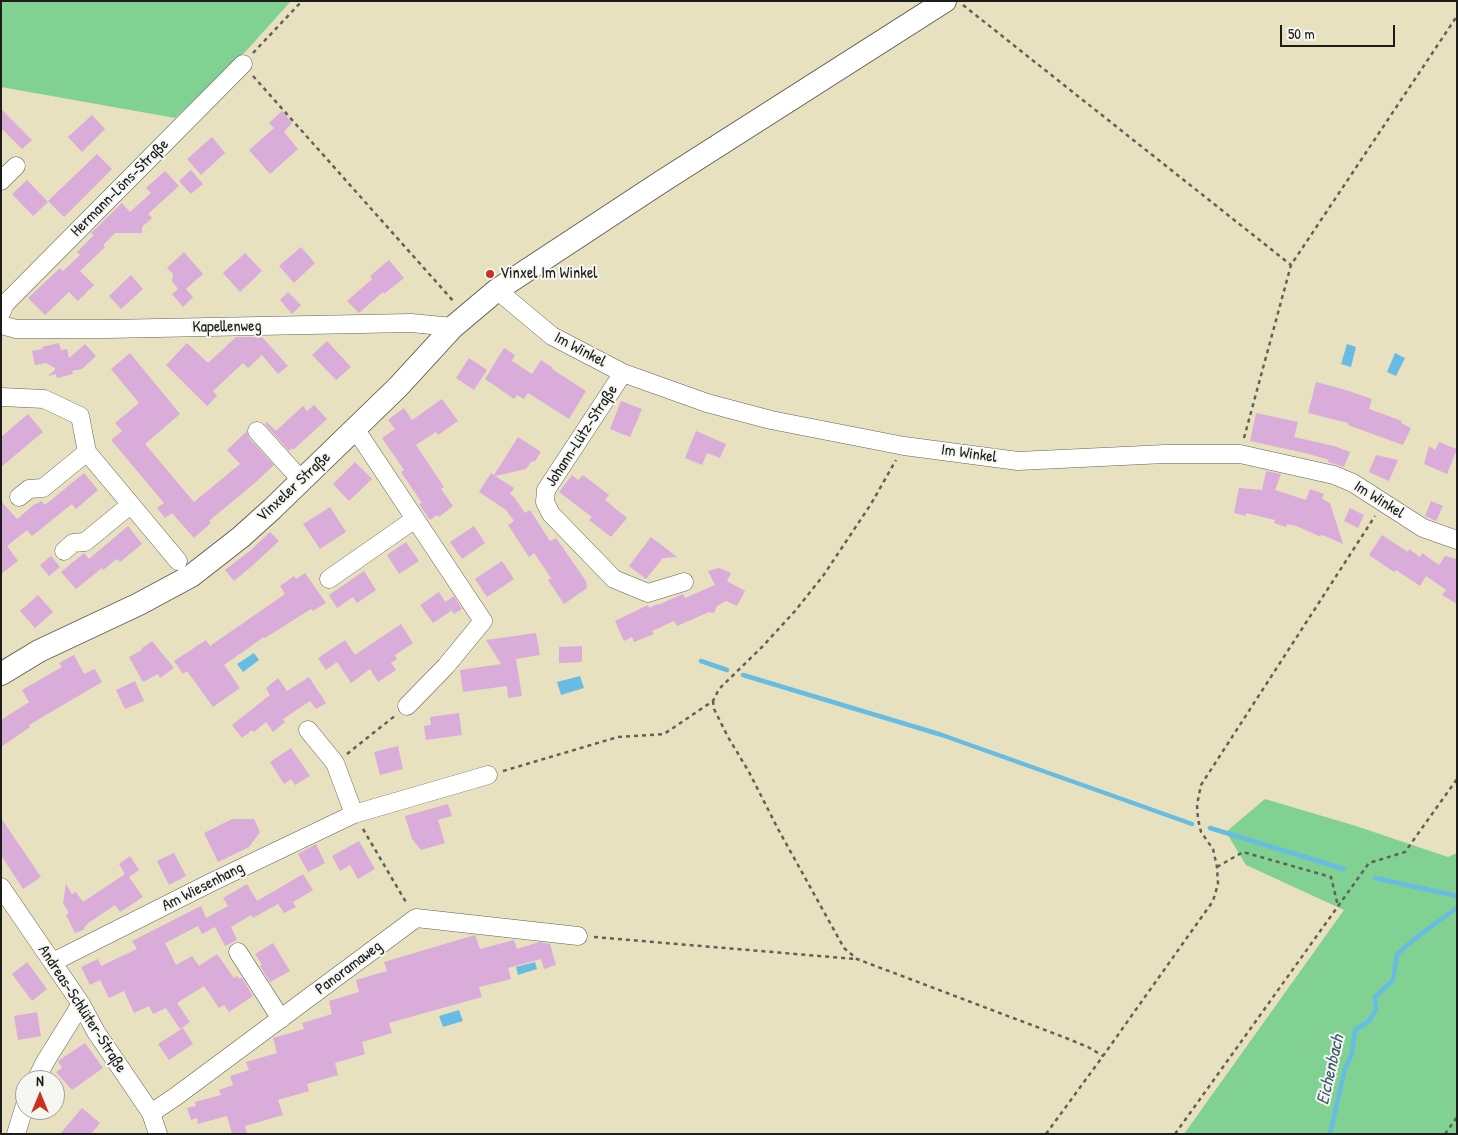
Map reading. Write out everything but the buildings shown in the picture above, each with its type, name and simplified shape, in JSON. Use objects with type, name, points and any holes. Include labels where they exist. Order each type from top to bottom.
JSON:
[{"type":"main road","name":"Vinxeler Straße","points":[[1,674],[39,651],[139,604],[191,576],[241,537],[356,430],[398,387],[456,317],[552,252],[945,1]]},
{"type":"street","name":"Hermann-Löns-Straße","points":[[1,313],[5,304],[243,64]]},
{"type":"street","points":[[1,180],[16,166]]},
{"type":"street","name":"Im Winkel","points":[[497,290],[552,336],[623,373],[707,403],[771,420],[904,446],[1018,461],[1165,454],[1240,454],[1334,475],[1353,483],[1423,528],[1457,540]]},
{"type":"street","name":"Kapellenweg","points":[[1,325],[16,329],[107,329],[411,322],[456,317]]},
{"type":"street","name":"Johann-Lütz-Straße","points":[[623,373],[546,490],[545,502],[551,514],[614,579],[648,593],[684,582]]},
{"type":"street","points":[[1,397],[44,400],[80,416],[87,452],[178,561]]},
{"type":"street","points":[[356,430],[483,621],[446,666],[406,706]]},
{"type":"street","points":[[257,431],[302,481]]},
{"type":"street","points":[[19,497],[29,489],[43,488],[87,452]]},
{"type":"street","points":[[64,551],[73,543],[86,542],[130,505]]},
{"type":"street","points":[[329,579],[415,519]]},
{"type":"street","points":[[308,730],[335,763],[354,814]]},
{"type":"street","name":"Am Wiesenhang","points":[[53,962],[212,882],[354,814],[488,775]]},
{"type":"street","name":"Andreas-Schlüter-Straße","points":[[1,887],[81,1004],[96,1032],[150,1113],[158,1134]]},
{"type":"street","points":[[416,918],[578,936]]},
{"type":"street","name":"Panoramaweg","points":[[150,1113],[175,1097],[416,918]]},
{"type":"street","points":[[238,952],[281,1019]]},
{"type":"street","points":[[40,1070],[81,1004]]},
{"type":"street","points":[[16,1134],[20,1120]]},
{"type":"path","points":[[302,1],[243,64],[456,317]]},
{"type":"path","points":[[958,1],[1292,265]]},
{"type":"path","points":[[1240,454],[1292,265],[1457,16]]},
{"type":"path","points":[[488,775],[618,737],[664,734],[713,701],[719,688],[762,647],[795,611],[823,576],[871,504],[904,446]]},
{"type":"path","points":[[1046,1134],[1213,901],[1218,884],[1217,867],[1213,849],[1201,832],[1198,819],[1197,805],[1201,785],[1384,503]]},
{"type":"path","points":[[713,701],[714,709],[728,737],[749,772],[778,829],[844,948],[857,959]]},
{"type":"path","points":[[335,763],[406,706]]},
{"type":"path","points":[[1175,1134],[1369,863],[1405,852],[1457,780]]},
{"type":"path","points":[[354,814],[416,918]]},
{"type":"path","points":[[1217,867],[1243,852],[1330,877],[1338,906]]},
{"type":"path","points":[[578,936],[857,959],[1058,1035],[1088,1047],[1103,1056]]},
{"type":"path","points":[[1445,1134],[1457,1117]]},
{"type":"green space","points":[[1,1],[291,1],[248,49],[175,118],[1,87]]},
{"type":"green space","points":[[1265,799],[1356,826],[1448,857],[1457,853],[1457,1134],[1184,1134],[1344,910],[1246,865],[1226,832]]},
{"type":"water","points":[[1347,344],[1356,347],[1351,367],[1341,364]]},
{"type":"water","points":[[1395,353],[1405,358],[1396,376],[1387,372]]},
{"type":"water","points":[[254,653],[259,660],[243,672],[237,664]]},
{"type":"water","points":[[580,676],[584,688],[561,695],[557,682]]},
{"type":"water","points":[[535,962],[537,969],[518,975],[516,967]]},
{"type":"water","points":[[459,1010],[463,1021],[443,1027],[439,1016]]},
{"type":"waterway","points":[[701,661],[727,670]]},
{"type":"waterway","points":[[743,675],[942,735],[1192,824]]},
{"type":"waterway","points":[[1210,828],[1344,869]]},
{"type":"waterway","points":[[1375,878],[1457,896]]},
{"type":"waterway","name":"Eichenbach","points":[[1330,1134],[1345,1069],[1352,1053],[1355,1030],[1369,1021],[1376,1010],[1375,997],[1393,980],[1397,954],[1457,908]]},
{"type":"place","name":"Vinxel Im Winkel","points":[[490,274]]}]
